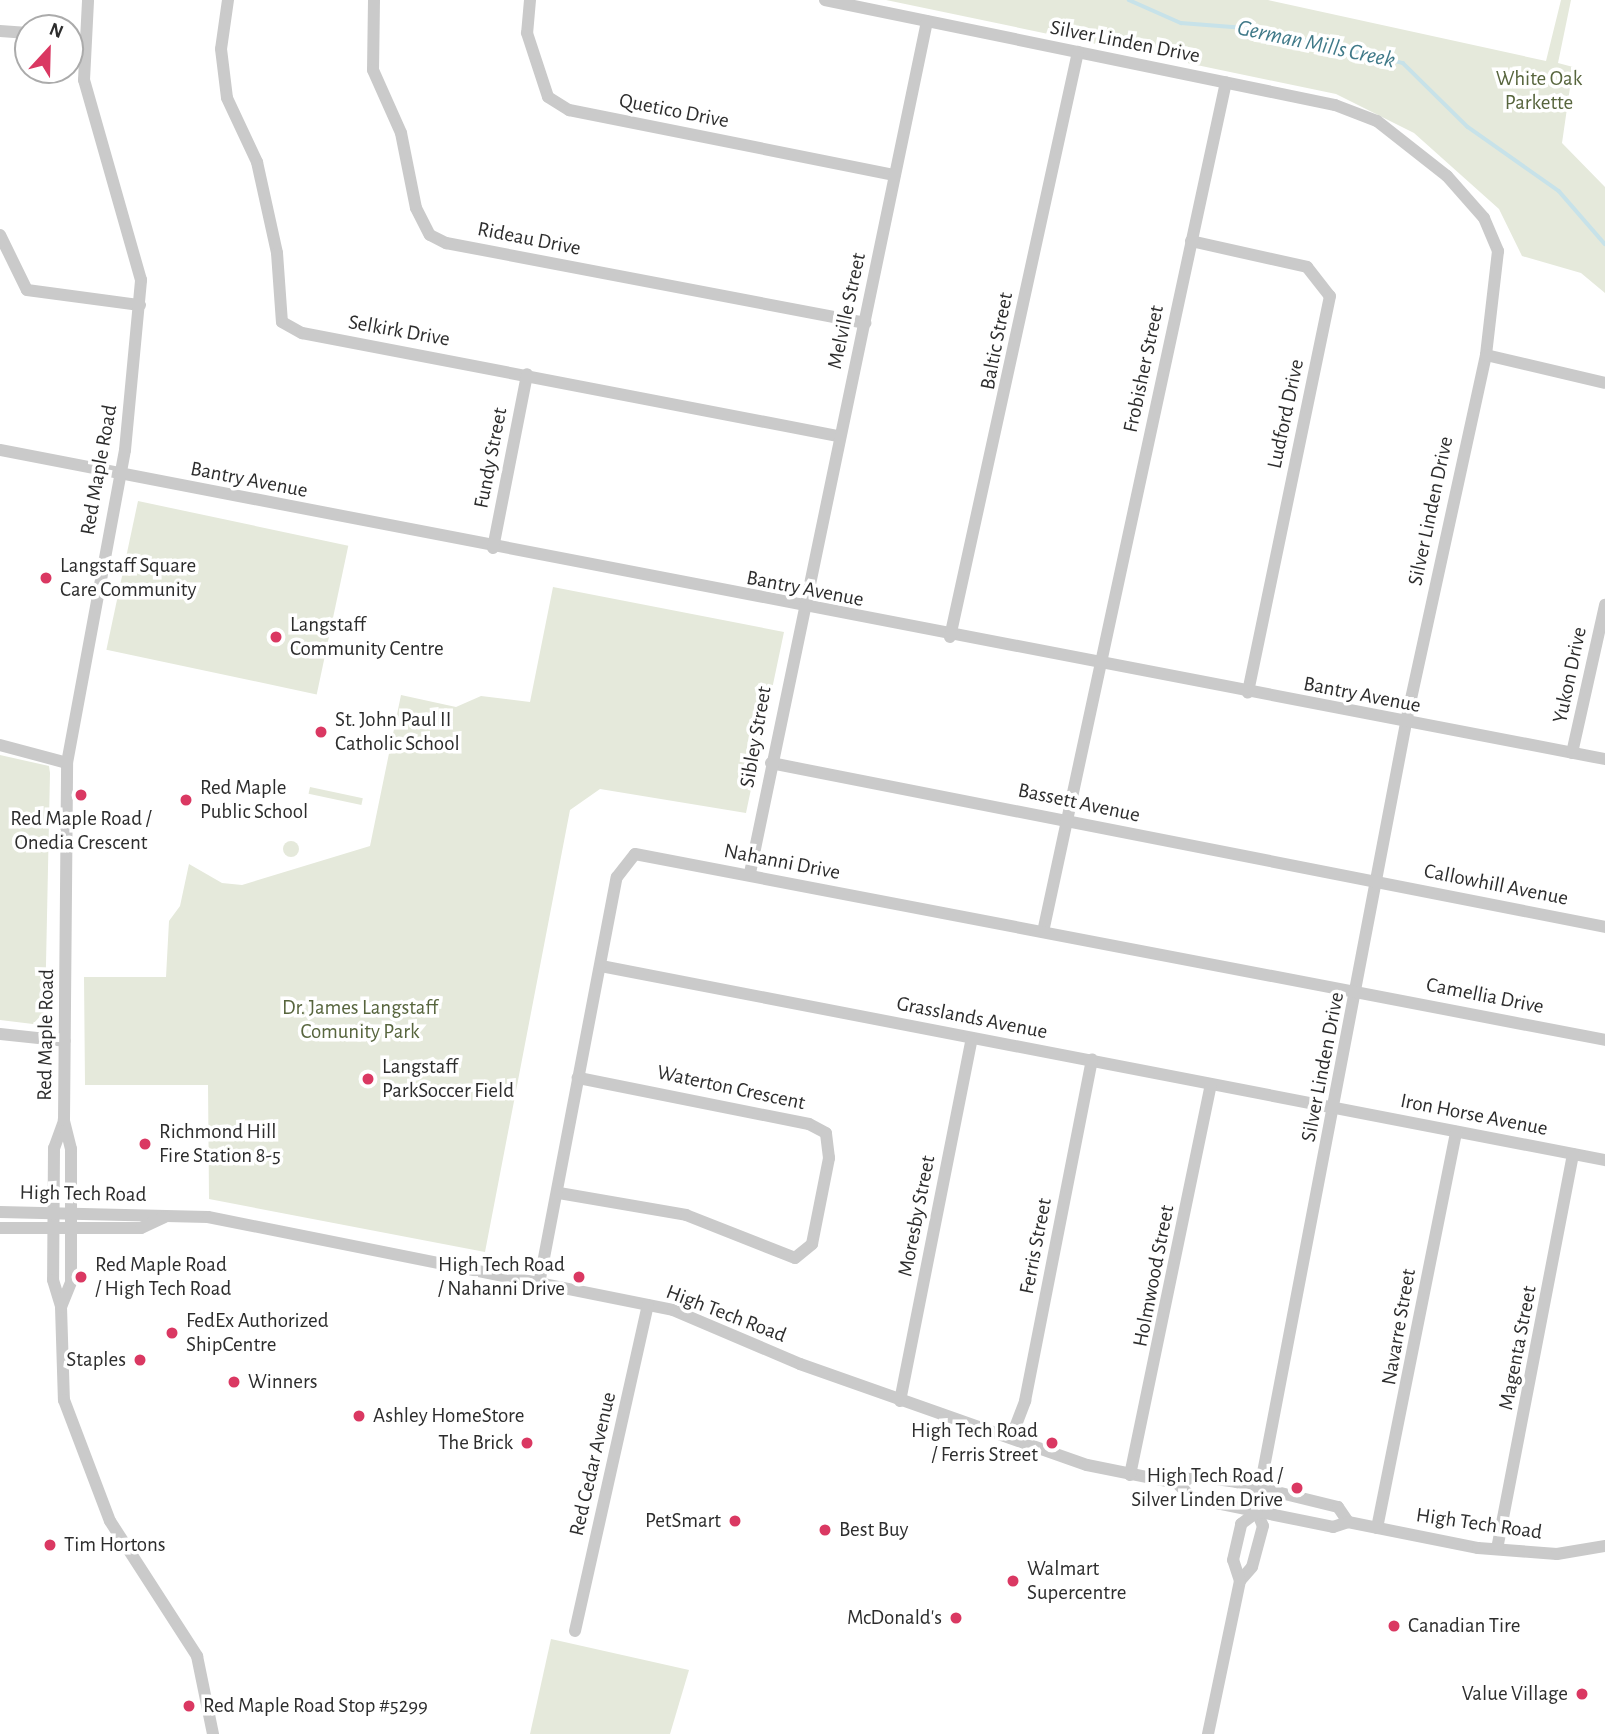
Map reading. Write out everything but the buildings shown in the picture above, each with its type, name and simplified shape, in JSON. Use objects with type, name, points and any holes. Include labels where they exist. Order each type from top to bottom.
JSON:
[{"type":"street","name":"Red Maple Road","points":[[61,1307],[71,1282],[72,1212],[64,1120],[67,762],[121,474],[140,305],[138,255],[89,107],[85,38],[88,0]]},
{"type":"street","name":"Selkirk Drive","points":[[228,0],[221,49],[227,97],[257,162],[277,253],[282,322],[302,333],[527,374],[838,436]]},
{"type":"street","name":"Rideau Drive","points":[[374,0],[373,70],[401,133],[416,208],[430,235],[446,243],[865,323]]},
{"type":"street","name":"Quetico Drive","points":[[530,0],[527,33],[548,97],[569,110],[895,175]]},
{"type":"street","name":"Silver Linden Drive","points":[[825,0],[1226,82],[1377,121],[1473,203],[1500,267],[1486,355],[1406,723],[1379,882],[1260,1488],[1257,1512],[1263,1526],[1252,1567],[1240,1581],[1208,1734]]},
{"type":"street","name":"Melville Street","points":[[802,609],[865,323],[927,21]]},
{"type":"street","name":"Baltic Street","points":[[950,637],[1078,52]]},
{"type":"street","name":"Frobisher Street","points":[[1043,932],[1226,82]]},
{"type":"street","points":[[0,235],[27,290],[140,305]]},
{"type":"street","name":"Ludford Drive","points":[[1191,241],[1307,267],[1330,296],[1248,693]]},
{"type":"street","points":[[1486,355],[1605,383]]},
{"type":"street","name":"Fundy Street","points":[[493,548],[527,374]]},
{"type":"street","name":"Bantry Avenue","points":[[0,450],[802,609],[1605,759]]},
{"type":"street","name":"Yukon Drive","points":[[1572,754],[1605,605]]},
{"type":"street","name":"Sibley Street","points":[[750,873],[802,609]]},
{"type":"street","points":[[0,745],[67,762]]},
{"type":"street","name":"Bassett Avenue","points":[[771,764],[1379,882]]},
{"type":"street","name":"Nahanni Drive","points":[[539,1284],[559,1193],[617,877],[635,854],[750,873],[1043,932],[1358,990]]},
{"type":"street","name":"Callowhill Avenue","points":[[1379,882],[1605,927]]},
{"type":"street","name":"Grasslands Avenue","points":[[601,966],[1335,1108]]},
{"type":"street","name":"Camellia Drive","points":[[1358,990],[1605,1040]]},
{"type":"street","points":[[0,1034],[65,1041]]},
{"type":"street","name":"Moresby Street","points":[[900,1401],[972,1039]]},
{"type":"street","name":"Ferris Street","points":[[1011,1438],[1028,1383],[1092,1060]]},
{"type":"street","name":"Waterton Crescent","points":[[559,1193],[686,1215],[795,1258],[812,1244],[830,1158],[826,1133],[809,1124],[578,1078]]},
{"type":"street","name":"Holmwood Street","points":[[1130,1475],[1211,1084]]},
{"type":"street","name":"Iron Horse Avenue","points":[[1335,1108],[1605,1160]]},
{"type":"street","name":"Red Maple Road","points":[[64,1120],[54,1147],[53,1229],[53,1280],[61,1307],[64,1400],[89,1479],[197,1656],[213,1734]]},
{"type":"street","name":"Navarre Street","points":[[1377,1528],[1456,1132]]},
{"type":"street","name":"Magenta Street","points":[[1497,1549],[1573,1154]]},
{"type":"street","name":"High Tech Road","points":[[0,1212],[208,1217],[648,1305],[900,1401],[1130,1475],[1177,1483],[1196,1476],[1260,1488],[1338,1507],[1348,1522]]},
{"type":"street","name":"High Tech Road","points":[[0,1228],[141,1228],[166,1217]]},
{"type":"street","name":"Red Cedar Avenue","points":[[575,1631],[648,1305]]},
{"type":"street","name":"High Tech Road","points":[[1177,1483],[1192,1498],[1333,1527],[1348,1522],[1497,1549],[1557,1554],[1605,1546]]},
{"type":"street","name":"Silver Linden Drive","points":[[1240,1581],[1233,1560],[1241,1524],[1257,1512]]},
{"type":"green space","name":"White Oak Parkette","points":[[886,0],[1268,0],[1546,61],[1561,0],[1571,0],[1558,63],[1573,67],[1562,143],[1605,187],[1605,293],[1581,273],[1522,256],[1499,209],[1414,133],[1336,94]]},
{"type":"green space","points":[[138,501],[348,546],[317,694],[106,650]]},
{"type":"green space","name":"Dr. James Langstaff Comunity Park","points":[[553,587],[784,632],[746,813],[600,789],[570,810],[485,1252],[209,1199],[208,1085],[85,1085],[84,977],[166,977],[169,921],[180,906],[189,864],[222,883],[242,885],[370,846],[401,695],[456,707],[481,696],[530,702]]},
{"type":"green space","points":[[0,755],[49,766],[50,773],[45,1011],[33,1024],[0,1020]]},
{"type":"green space","points":[[310,787],[363,798],[361,805],[309,794]]},
{"type":"green space","points":[[291,841],[297,843],[297,855],[291,857],[285,855],[283,849],[285,843]]},
{"type":"green space","points":[[551,1639],[689,1670],[670,1734],[530,1734]]},
{"type":"waterway","name":"German Mills Creek","points":[[1129,0],[1181,23],[1258,29],[1403,63],[1468,127],[1559,191],[1605,244]]},
{"type":"place","name":"Langstaff Square Care Community","points":[[46,578]]},
{"type":"place","name":"Langstaff Community Centre","points":[[276,637]]},
{"type":"place","name":"St. John Paul II Catholic School","points":[[321,732]]},
{"type":"place","name":"Red Maple Road / Onedia Crescent","points":[[81,795]]},
{"type":"place","name":"Red Maple Public School","points":[[186,800]]},
{"type":"place","name":"Langstaff ParkSoccer Field","points":[[368,1079]]},
{"type":"place","name":"Richmond Hill Fire Station 8-5","points":[[145,1144]]},
{"type":"place","name":"Red Maple Road / High Tech Road","points":[[81,1277]]},
{"type":"place","name":"High Tech Road / Nahanni Drive","points":[[579,1277]]},
{"type":"place","name":"FedEx Authorized ShipCentre","points":[[172,1333]]},
{"type":"place","name":"Staples","points":[[140,1360]]},
{"type":"place","name":"Winners","points":[[234,1382]]},
{"type":"place","name":"Ashley HomeStore","points":[[359,1416]]},
{"type":"place","name":"The Brick","points":[[527,1443]]},
{"type":"place","name":"High Tech Road / Ferris Street","points":[[1052,1443]]},
{"type":"place","name":"High Tech Road / Silver Linden Drive","points":[[1297,1488]]},
{"type":"place","name":"PetSmart","points":[[735,1521]]},
{"type":"place","name":"Best Buy","points":[[825,1530]]},
{"type":"place","name":"Tim Hortons","points":[[50,1545]]},
{"type":"place","name":"Walmart Supercentre","points":[[1013,1581]]},
{"type":"place","name":"McDonald's","points":[[956,1618]]},
{"type":"place","name":"Canadian Tire","points":[[1394,1626]]},
{"type":"place","name":"Value Village","points":[[1582,1694]]},
{"type":"place","name":"Red Maple Road Stop #5299","points":[[189,1706]]}]
